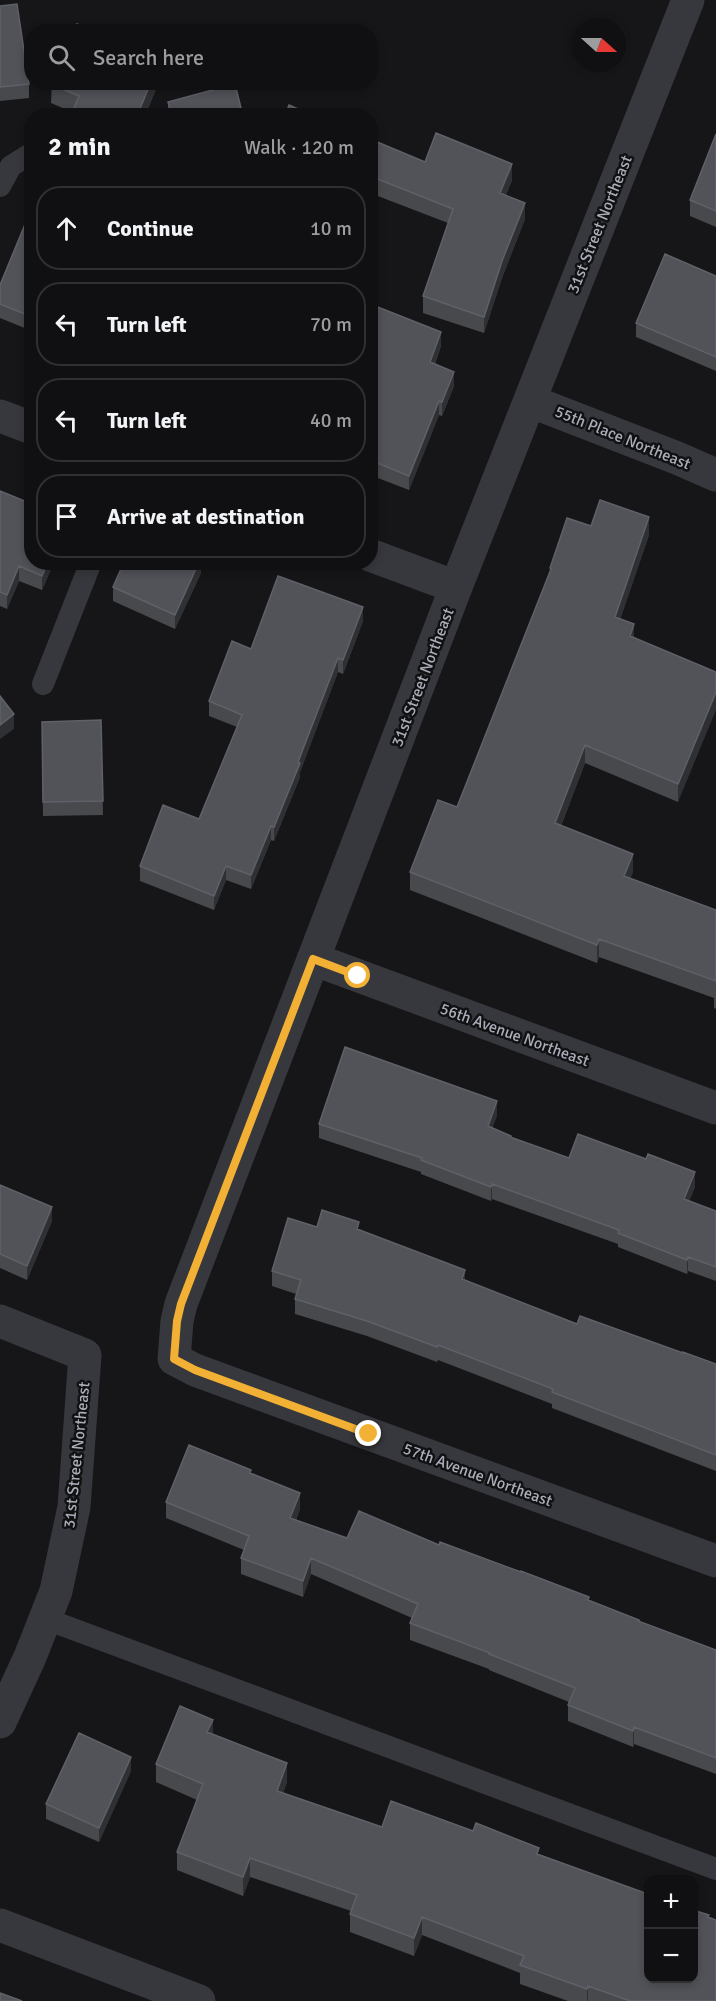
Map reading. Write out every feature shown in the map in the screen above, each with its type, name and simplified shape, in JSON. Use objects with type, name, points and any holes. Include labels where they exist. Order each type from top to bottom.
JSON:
[{"type":"street","name":"31st Street Northeast","points":[[174,1359],[177,1321],[181,1304],[456,587],[688,0]]},
{"type":"street","name":"55th Place Northeast","points":[[530,400],[677,458],[716,476]]},
{"type":"street","points":[[0,416],[24,425]]},
{"type":"street","points":[[378,558],[456,587]]},
{"type":"street","name":"56th Avenue Northeast","points":[[313,959],[716,1108]]},
{"type":"street","name":"31st Street Northeast","points":[[0,1321],[85,1355],[74,1507],[56,1591],[46,1619],[0,1722]]},
{"type":"street","name":"57th Avenue Northeast","points":[[174,1359],[206,1374],[716,1561]]},
{"type":"street","points":[[0,1925],[199,2001]]},
{"type":"lane","points":[[0,186],[12,166],[24,158]]},
{"type":"lane","points":[[43,684],[88,570]]},
{"type":"lane","points":[[46,1619],[716,1869]]},
{"type":"building","points":[[17,4],[24,51],[24,85],[0,87],[0,6]]},
{"type":"building","points":[[65,90],[148,90],[140,108],[74,108],[79,96]]},
{"type":"building","points":[[213,90],[236,90],[241,108],[170,108],[168,102]]},
{"type":"building","points":[[436,133],[512,164],[500,193],[525,203],[502,261],[484,317],[423,296],[453,209],[378,179],[378,142],[425,162]]},
{"type":"building","points":[[716,134],[716,211],[690,200]]},
{"type":"building","points":[[24,227],[24,314],[0,304],[0,285]]},
{"type":"building","points":[[665,254],[716,276],[716,357],[636,323]]},
{"type":"building","points":[[378,307],[441,332],[430,362],[454,372],[442,402],[439,401],[409,476],[378,463]]},
{"type":"building","points":[[0,491],[24,501],[24,568],[19,566],[7,595],[0,592]]},
{"type":"building","points":[[600,500],[649,517],[615,617],[634,624],[630,636],[716,672],[716,692],[678,784],[585,745],[555,823],[633,854],[624,876],[716,910],[716,981],[599,939],[597,945],[410,872],[438,800],[457,807],[551,569],[567,518],[591,526]]},
{"type":"building","points":[[28,570],[45,570],[42,576]]},
{"type":"building","points":[[120,570],[195,570],[175,615],[113,587]]},
{"type":"building","points":[[278,576],[363,607],[343,660],[338,658],[298,762],[300,763],[274,827],[271,826],[251,875],[226,866],[214,896],[140,866],[163,805],[199,819],[242,715],[209,701],[232,641],[251,649]]},
{"type":"building","points":[[0,696],[14,714],[0,725]]},
{"type":"building","points":[[101,720],[103,801],[43,802],[42,722]]},
{"type":"building","points":[[345,1047],[497,1101],[488,1126],[510,1137],[569,1158],[578,1134],[646,1159],[648,1154],[695,1172],[684,1199],[716,1211],[716,1267],[688,1257],[687,1260],[618,1233],[619,1230],[492,1184],[491,1187],[421,1160],[422,1158],[319,1124]]},
{"type":"building","points":[[0,1185],[52,1207],[27,1266],[0,1254]]},
{"type":"building","points":[[322,1210],[359,1222],[357,1229],[465,1270],[462,1279],[577,1324],[580,1316],[716,1364],[716,1455],[438,1345],[437,1347],[367,1321],[295,1299],[301,1280],[272,1271],[288,1218],[317,1227]]},
{"type":"building","points":[[189,1445],[300,1493],[290,1518],[347,1538],[359,1511],[439,1545],[440,1542],[589,1597],[588,1600],[638,1621],[716,1650],[716,1758],[634,1727],[633,1731],[568,1705],[575,1688],[410,1623],[418,1604],[311,1558],[303,1581],[241,1558],[249,1536],[166,1502]]},
{"type":"building","points":[[180,1706],[213,1720],[207,1732],[287,1763],[277,1791],[382,1827],[391,1801],[473,1831],[476,1823],[539,1848],[537,1854],[644,1893],[644,1983],[698,1983],[698,1912],[709,1915],[708,1917],[716,1920],[716,2001],[630,2001],[588,1986],[587,1989],[520,1965],[524,1956],[422,1917],[414,1938],[350,1914],[357,1895],[250,1858],[243,1877],[177,1852],[203,1784],[156,1764]]},
{"type":"building","points":[[79,1733],[131,1757],[99,1828],[46,1804]]},
{"type":"building","points":[[0,1993],[22,2001],[0,2001]]},
{"type":"route","points":[[358,976],[313,959],[181,1304],[177,1321],[174,1359],[195,1370],[369,1434]]}]
